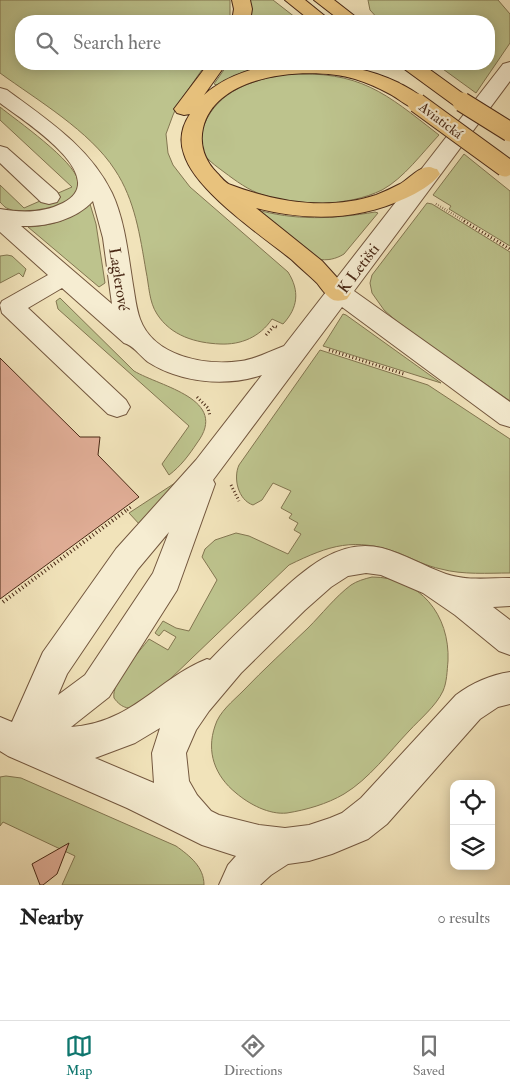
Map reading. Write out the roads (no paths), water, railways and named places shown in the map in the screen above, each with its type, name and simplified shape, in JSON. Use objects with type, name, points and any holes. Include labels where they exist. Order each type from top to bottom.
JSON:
[{"type":"main road","points":[[241,0],[241,15]]},
{"type":"main road","points":[[294,0],[314,15]]},
{"type":"main road","points":[[323,0],[357,15]]},
{"type":"main road","points":[[212,70],[187,104],[176,125],[174,144],[182,166],[200,188],[300,271],[339,292]]},
{"type":"main road","points":[[282,70],[242,80],[211,99],[198,114],[193,125],[191,136],[192,148],[196,160],[213,182],[236,204],[312,264],[339,292]]},
{"type":"main road","points":[[338,70],[392,86],[417,103]]},
{"type":"main road","name":"Aviatická","points":[[385,70],[409,88],[417,103],[508,169]]},
{"type":"main road","name":"Aviatická","points":[[418,70],[478,113],[510,132]]},
{"type":"main road","points":[[213,182],[243,197],[278,207],[307,210],[337,210],[374,204],[390,198],[405,191],[429,174]]},
{"type":"street","name":"K Letišti","points":[[206,468],[510,68]]},
{"type":"street","name":"Laglerové","points":[[0,94],[62,141],[93,177],[105,202],[112,227],[126,318],[132,332],[142,343],[162,357],[184,366],[221,372],[256,368],[294,352]]},
{"type":"street","points":[[0,152],[49,197]]},
{"type":"street","points":[[4,227],[52,217],[63,213],[80,202],[89,188],[90,181],[86,168]]},
{"type":"street","points":[[4,227],[142,343]]},
{"type":"street","points":[[64,276],[11,307],[117,407]]},
{"type":"street","points":[[339,292],[510,416]]},
{"type":"street","points":[[10,739],[97,686],[166,580],[206,468]]},
{"type":"street","points":[[10,739],[55,663],[127,559],[206,468]]},
{"type":"street","points":[[215,832],[191,816],[181,804],[169,772],[169,753],[176,735],[196,702],[233,658],[310,585],[327,572],[351,561],[368,560],[384,562],[436,584],[469,593],[510,592]]},
{"type":"street","points":[[436,584],[465,603],[510,640]]},
{"type":"street","points":[[10,739],[91,742],[109,738],[125,731],[233,658]]},
{"type":"street","points":[[10,739],[140,795],[215,832],[259,843],[285,846],[309,843],[355,826],[374,811],[468,707],[481,696],[495,690],[510,688]]},
{"type":"street","points":[[238,885],[245,872],[252,865],[285,846]]}]
